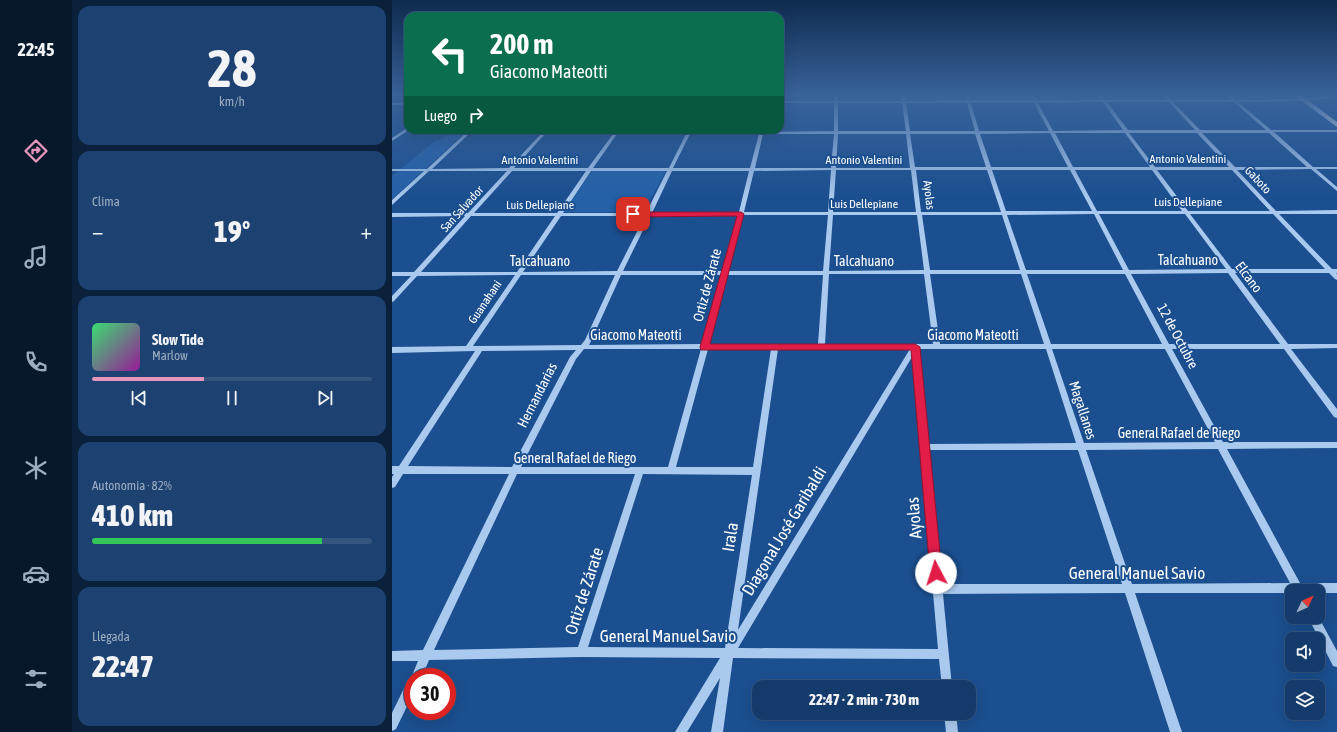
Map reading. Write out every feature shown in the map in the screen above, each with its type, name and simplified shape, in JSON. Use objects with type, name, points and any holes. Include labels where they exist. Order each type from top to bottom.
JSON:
[{"type":"street","name":"12 de Octubre","points":[[1050,129],[1295,584]]},
{"type":"street","name":"Elcano","points":[[1124,129],[1337,415]]},
{"type":"street","name":"Gaboto","points":[[1196,129],[1275,212],[1334,271],[1337,278]]},
{"type":"street","points":[[1267,129],[1337,190]]},
{"type":"street","points":[[392,133],[404,130]]},
{"type":"street","points":[[392,140],[404,131]]},
{"type":"street","points":[[784,132],[1337,131]]},
{"type":"street","points":[[821,347],[836,132]]},
{"type":"street","name":"Ayolas","points":[[908,132],[937,346]]},
{"type":"street","name":"Magallanes","points":[[977,132],[1176,732]]},
{"type":"street","points":[[392,203],[467,134]]},
{"type":"street","name":"San Salvador","points":[[392,300],[471,215],[542,134]]},
{"type":"street","name":"Guanahani","points":[[468,349],[558,215],[615,134]]},
{"type":"street","name":"Hernandarias","points":[[420,668],[515,470],[573,356],[588,341],[619,273],[688,134]]},
{"type":"street","name":"Ortiz de Zárate","points":[[671,471],[741,214],[760,134]]},
{"type":"street","name":"Antonio Valentini","points":[[392,170],[1337,168]]},
{"type":"street","name":"Luis Dellepiane","points":[[392,215],[1337,212]]},
{"type":"street","name":"Talcahuano","points":[[392,274],[1334,271]]},
{"type":"street","name":"Giacomo Mateotti","points":[[392,350],[582,347],[775,348],[937,346],[1337,346]]},
{"type":"street","name":"Ayolas","points":[[915,347],[946,680]]},
{"type":"street","name":"Diagonal José Garibaldi","points":[[681,732],[728,652],[915,347]]},
{"type":"street","name":"Irala","points":[[717,732],[775,348]]},
{"type":"street","points":[[392,484],[480,349]]},
{"type":"street","name":"General Rafael de Riego","points":[[925,447],[1337,445]]},
{"type":"street","name":"General Rafael de Riego","points":[[392,470],[757,471]]},
{"type":"street","name":"Ortiz de Zárate","points":[[581,652],[640,471]]},
{"type":"street","name":"General Manuel Savio","points":[[1325,589],[1337,588]]},
{"type":"street","name":"General Manuel Savio","points":[[937,589],[1285,590]]},
{"type":"street","points":[[1317,624],[1337,662]]},
{"type":"street","name":"General Manuel Savio","points":[[392,656],[426,657],[581,652],[944,654]]},
{"type":"street","points":[[392,725],[404,700]]},
{"type":"street","points":[[951,720],[952,732]]},
{"type":"shaded area","points":[[448,134],[464,134],[392,199],[392,176],[436,140],[441,140]]},
{"type":"shaded area","points":[[592,171],[665,172],[644,212],[564,212]]},
{"type":"route","points":[[633,214],[741,214],[705,347],[915,347],[936,573]]}]
